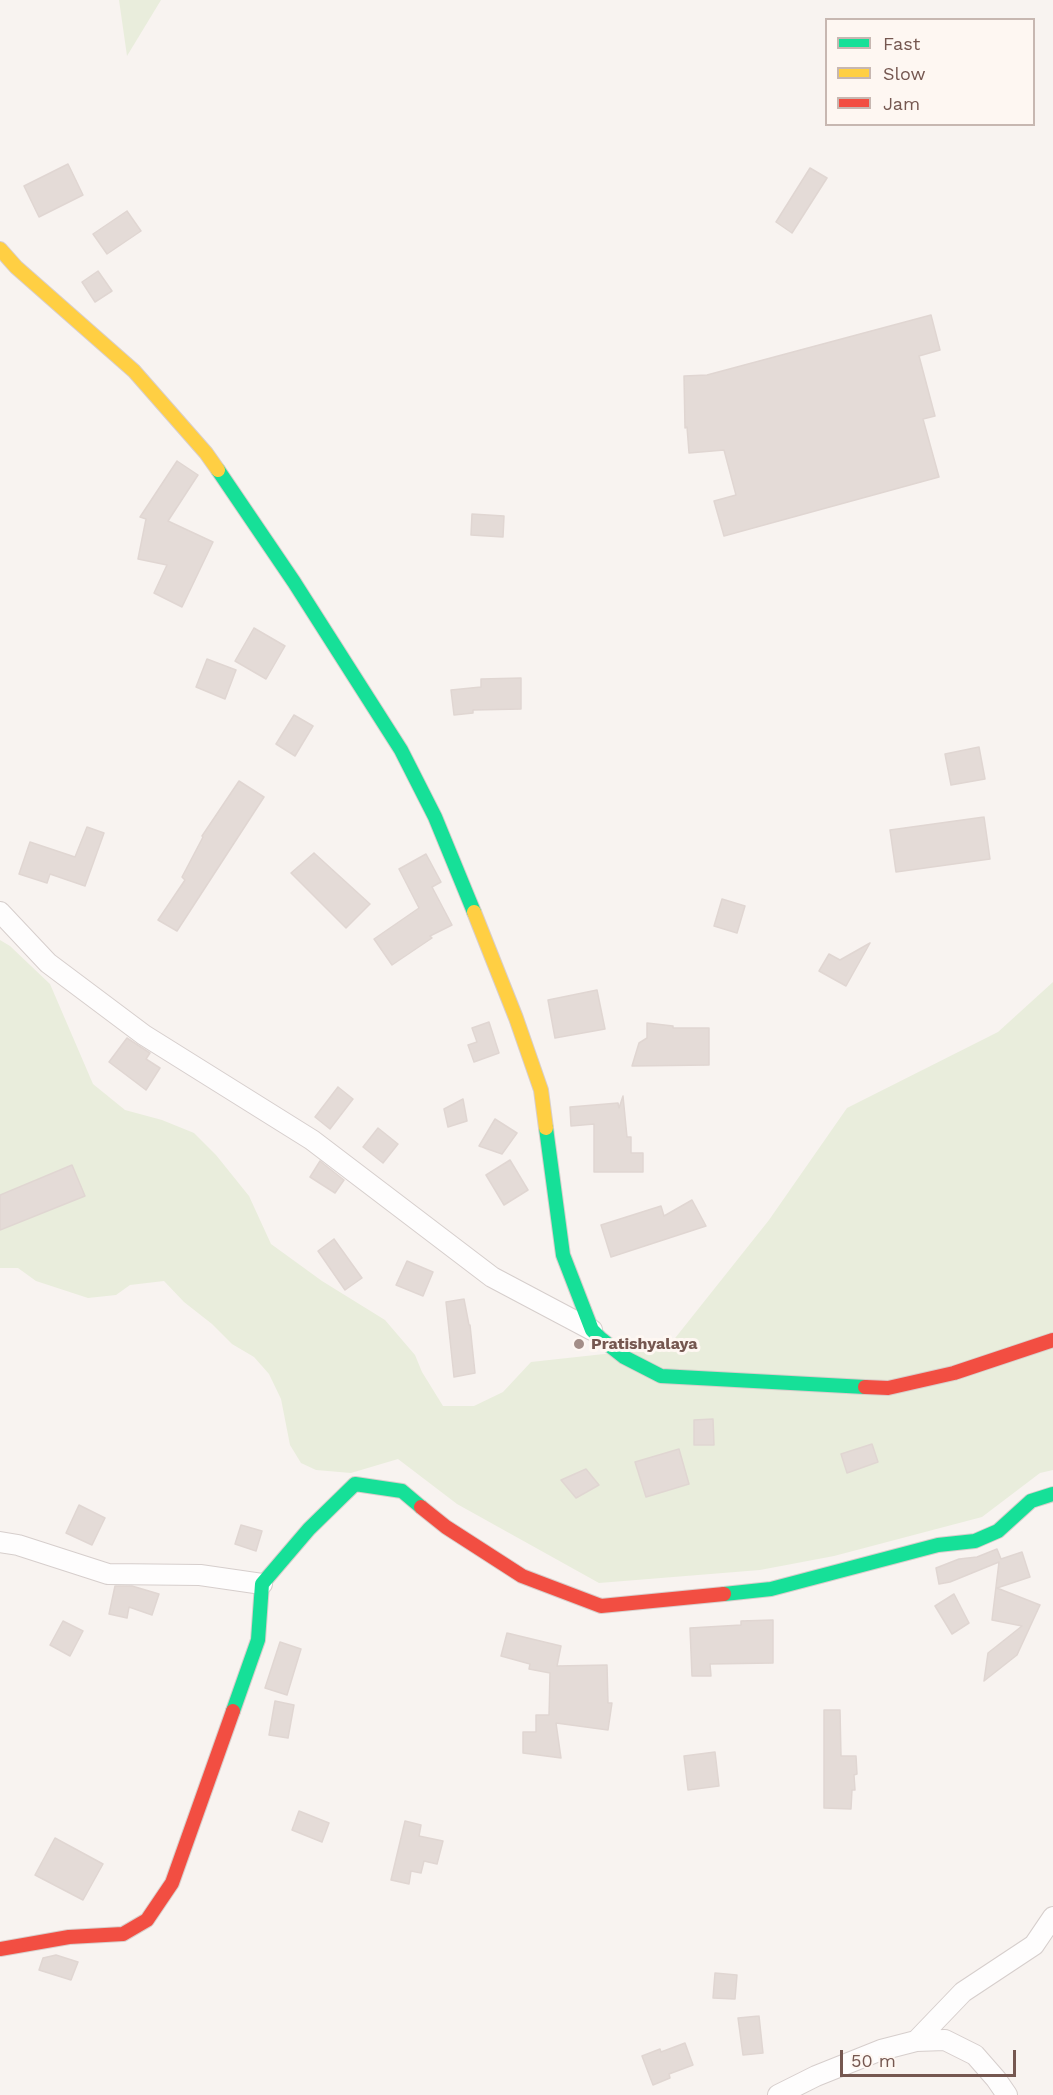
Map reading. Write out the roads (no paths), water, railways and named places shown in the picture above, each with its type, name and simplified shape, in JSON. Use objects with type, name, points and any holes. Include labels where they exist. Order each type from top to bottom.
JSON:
[{"type":"main road","points":[[0,249],[16,267],[134,371],[206,453],[294,582],[401,750],[435,817],[463,884],[542,1090],[563,1255],[592,1330],[624,1357],[661,1376],[888,1388],[954,1373],[1053,1340]]},
{"type":"main road","points":[[0,1949],[69,1937],[123,1934],[147,1920],[172,1883],[258,1640],[262,1584],[309,1529],[355,1484],[402,1491],[446,1527],[522,1576],[601,1606],[771,1589],[938,1545],[975,1541],[998,1532],[1031,1501],[1053,1494]]},
{"type":"street","points":[[0,912],[48,963],[144,1035],[312,1140],[492,1277],[592,1330]]},
{"type":"street","points":[[0,1542],[18,1545],[108,1574],[200,1575],[262,1584]]},
{"type":"street","points":[[916,2041],[963,1992],[1034,1945],[1053,1917]]},
{"type":"street","points":[[778,2095],[816,2076],[881,2050],[916,2041],[945,2040],[975,2055],[1007,2095]]},
{"type":"place","name":"Pratishyalaya","points":[[579,1344]]}]
